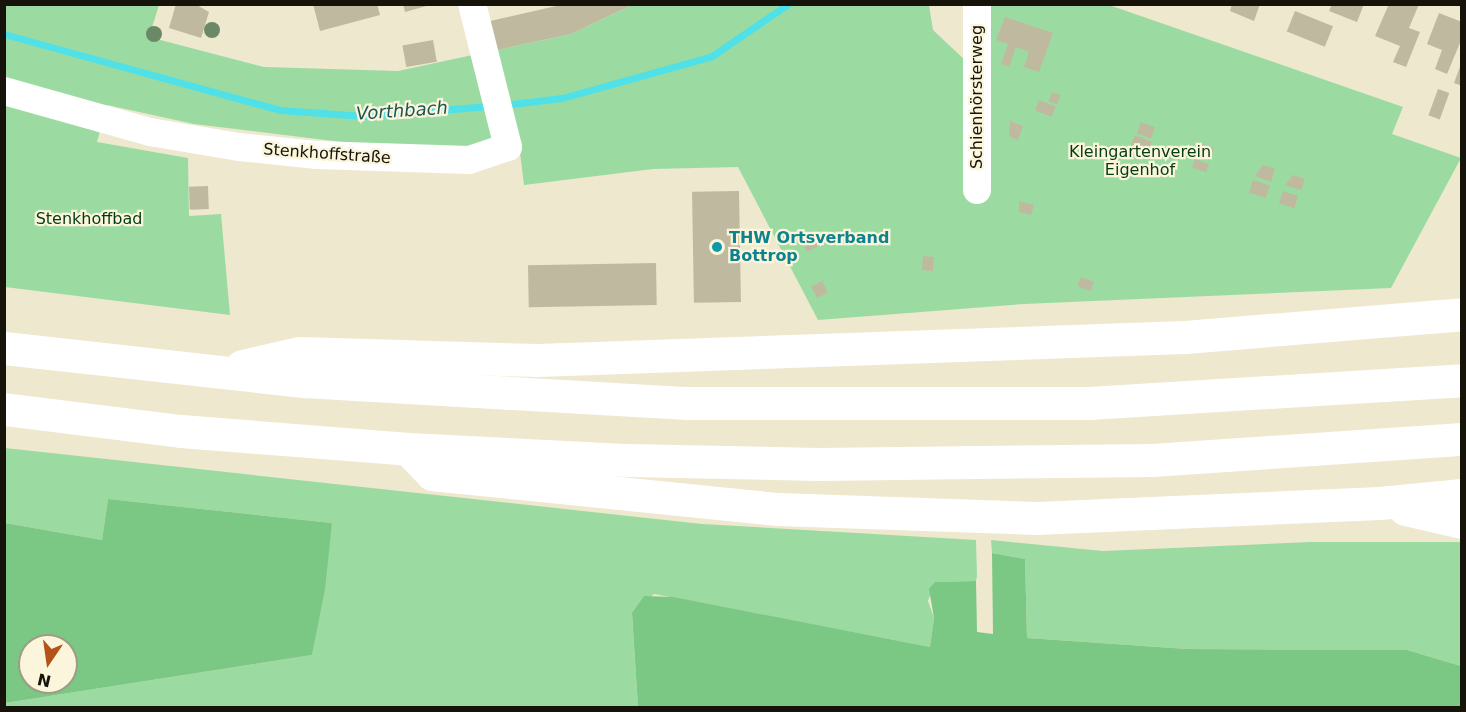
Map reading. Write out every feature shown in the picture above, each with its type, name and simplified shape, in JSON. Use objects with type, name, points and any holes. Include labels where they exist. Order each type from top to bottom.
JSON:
[{"type":"highway","points":[[217,372],[299,353],[550,359],[1185,337],[1461,314]]},
{"type":"highway","points":[[4,348],[217,372],[459,393],[676,403],[965,405],[1089,403],[1461,380]]},
{"type":"highway","points":[[4,409],[181,431],[408,449],[628,460],[987,463],[1152,460],[1461,439]]},
{"type":"highway","points":[[408,449],[432,474],[778,509],[1036,519],[1380,503],[1461,495]]},
{"type":"highway","points":[[1380,503],[1461,522]]},
{"type":"lane","name":"Stenkhoffstraße","points":[[4,92],[150,132],[238,147],[317,155],[469,160],[508,147],[472,4]]},
{"type":"lane","name":"Schienhörsterweg","points":[[977,4],[977,190]]},
{"type":"green space","points":[[634,4],[929,5],[933,30],[967,62],[984,5],[1109,5],[1403,107],[1392,134],[1461,158],[1391,288],[1024,304],[818,320],[738,167],[653,169],[524,185],[518,136],[440,154],[194,124],[107,105],[97,142],[188,158],[189,216],[221,214],[230,315],[5,287],[5,5],[159,5],[149,37],[264,67],[398,71],[571,34]]},
{"type":"green space","points":[[5,448],[702,524],[976,540],[977,576],[976,581],[935,582],[928,601],[934,618],[930,647],[654,594],[632,614],[638,707],[5,708],[5,703],[63,694],[78,694],[78,692],[312,655],[332,523],[108,499],[102,540],[5,523]]},
{"type":"green space","points":[[108,499],[332,523],[325,589],[312,655],[78,692],[78,634],[18,634],[18,694],[63,694],[5,703],[5,523],[102,540]]},
{"type":"green space","points":[[991,540],[1103,551],[1310,542],[1461,542],[1461,666],[1407,650],[1187,649],[1027,638],[1025,559],[992,553]]},
{"type":"green space","points":[[992,553],[1025,559],[1027,638],[1187,649],[1407,650],[1461,666],[1461,707],[638,707],[632,613],[644,596],[673,597],[930,647],[934,618],[929,589],[935,582],[976,581],[977,632],[993,634]]},
{"type":"building","points":[[176,4],[195,4],[209,12],[201,38],[169,28]]},
{"type":"building","points":[[313,4],[377,4],[380,15],[320,31]]},
{"type":"building","points":[[403,4],[430,4],[430,5],[405,12]]},
{"type":"building","points":[[565,4],[634,4],[571,34],[492,51],[486,22]]},
{"type":"building","points":[[1232,4],[1260,4],[1254,21],[1230,11]]},
{"type":"building","points":[[1332,4],[1364,4],[1357,22],[1329,11]]},
{"type":"building","points":[[1389,4],[1419,4],[1409,28],[1420,32],[1406,67],[1393,62],[1400,46],[1375,36]]},
{"type":"building","points":[[1295,11],[1333,26],[1325,47],[1287,31]]},
{"type":"building","points":[[1439,13],[1462,22],[1462,38],[1447,74],[1435,69],[1442,50],[1427,44]]},
{"type":"building","points":[[1005,17],[1053,33],[1039,72],[1024,67],[1029,52],[1016,47],[1009,67],[1001,64],[1008,44],[996,40]]},
{"type":"building","points":[[433,40],[437,62],[406,67],[402,45]]},
{"type":"building","points":[[1462,64],[1462,86],[1454,83]]},
{"type":"building","points":[[1438,89],[1449,93],[1440,119],[1428,115]]},
{"type":"building","points":[[1052,92],[1060,95],[1057,105],[1048,101]]},
{"type":"building","points":[[1039,100],[1056,107],[1052,117],[1035,110]]},
{"type":"building","points":[[1010,121],[1023,126],[1018,140],[1009,136]]},
{"type":"building","points":[[1141,122],[1155,127],[1151,138],[1137,133]]},
{"type":"building","points":[[1135,135],[1152,142],[1146,155],[1130,148]]},
{"type":"building","points":[[1197,142],[1214,148],[1210,160],[1193,154]]},
{"type":"building","points":[[1195,159],[1209,164],[1206,173],[1192,167]]},
{"type":"building","points":[[1263,165],[1275,169],[1271,182],[1255,176]]},
{"type":"building","points":[[1293,175],[1305,179],[1301,190],[1285,185]]},
{"type":"building","points":[[1253,180],[1270,186],[1266,198],[1249,192]]},
{"type":"building","points":[[208,186],[209,209],[190,210],[189,187]]},
{"type":"building","name":"THW Ortsverband Bottrop","points":[[739,191],[741,302],[694,303],[692,192]]},
{"type":"building","points":[[1283,191],[1298,196],[1294,208],[1279,203]]},
{"type":"building","points":[[1019,201],[1034,205],[1031,215],[1019,212]]},
{"type":"building","points":[[814,236],[819,246],[807,252],[802,242]]},
{"type":"building","points":[[923,256],[934,257],[933,271],[922,270]]},
{"type":"building","points":[[656,263],[657,305],[529,307],[528,265]]},
{"type":"building","points":[[1081,277],[1094,282],[1090,291],[1077,286]]},
{"type":"building","points":[[822,281],[828,293],[817,298],[811,286]]},
{"type":"waterway","name":"Vorthbach","points":[[504,105],[562,98],[712,56],[788,4]]},
{"type":"waterway","name":"Vorthbach","points":[[4,34],[280,110],[364,116],[490,106]]},
{"type":"place","name":"THW Ortsverband Bottrop","points":[[717,247]]},
{"type":"park label","name":"Kleingartenverein Eigenhof","points":[[1140,161]]},
{"type":"park label","name":"Stenkhoffbad","points":[[89,219]]}]
